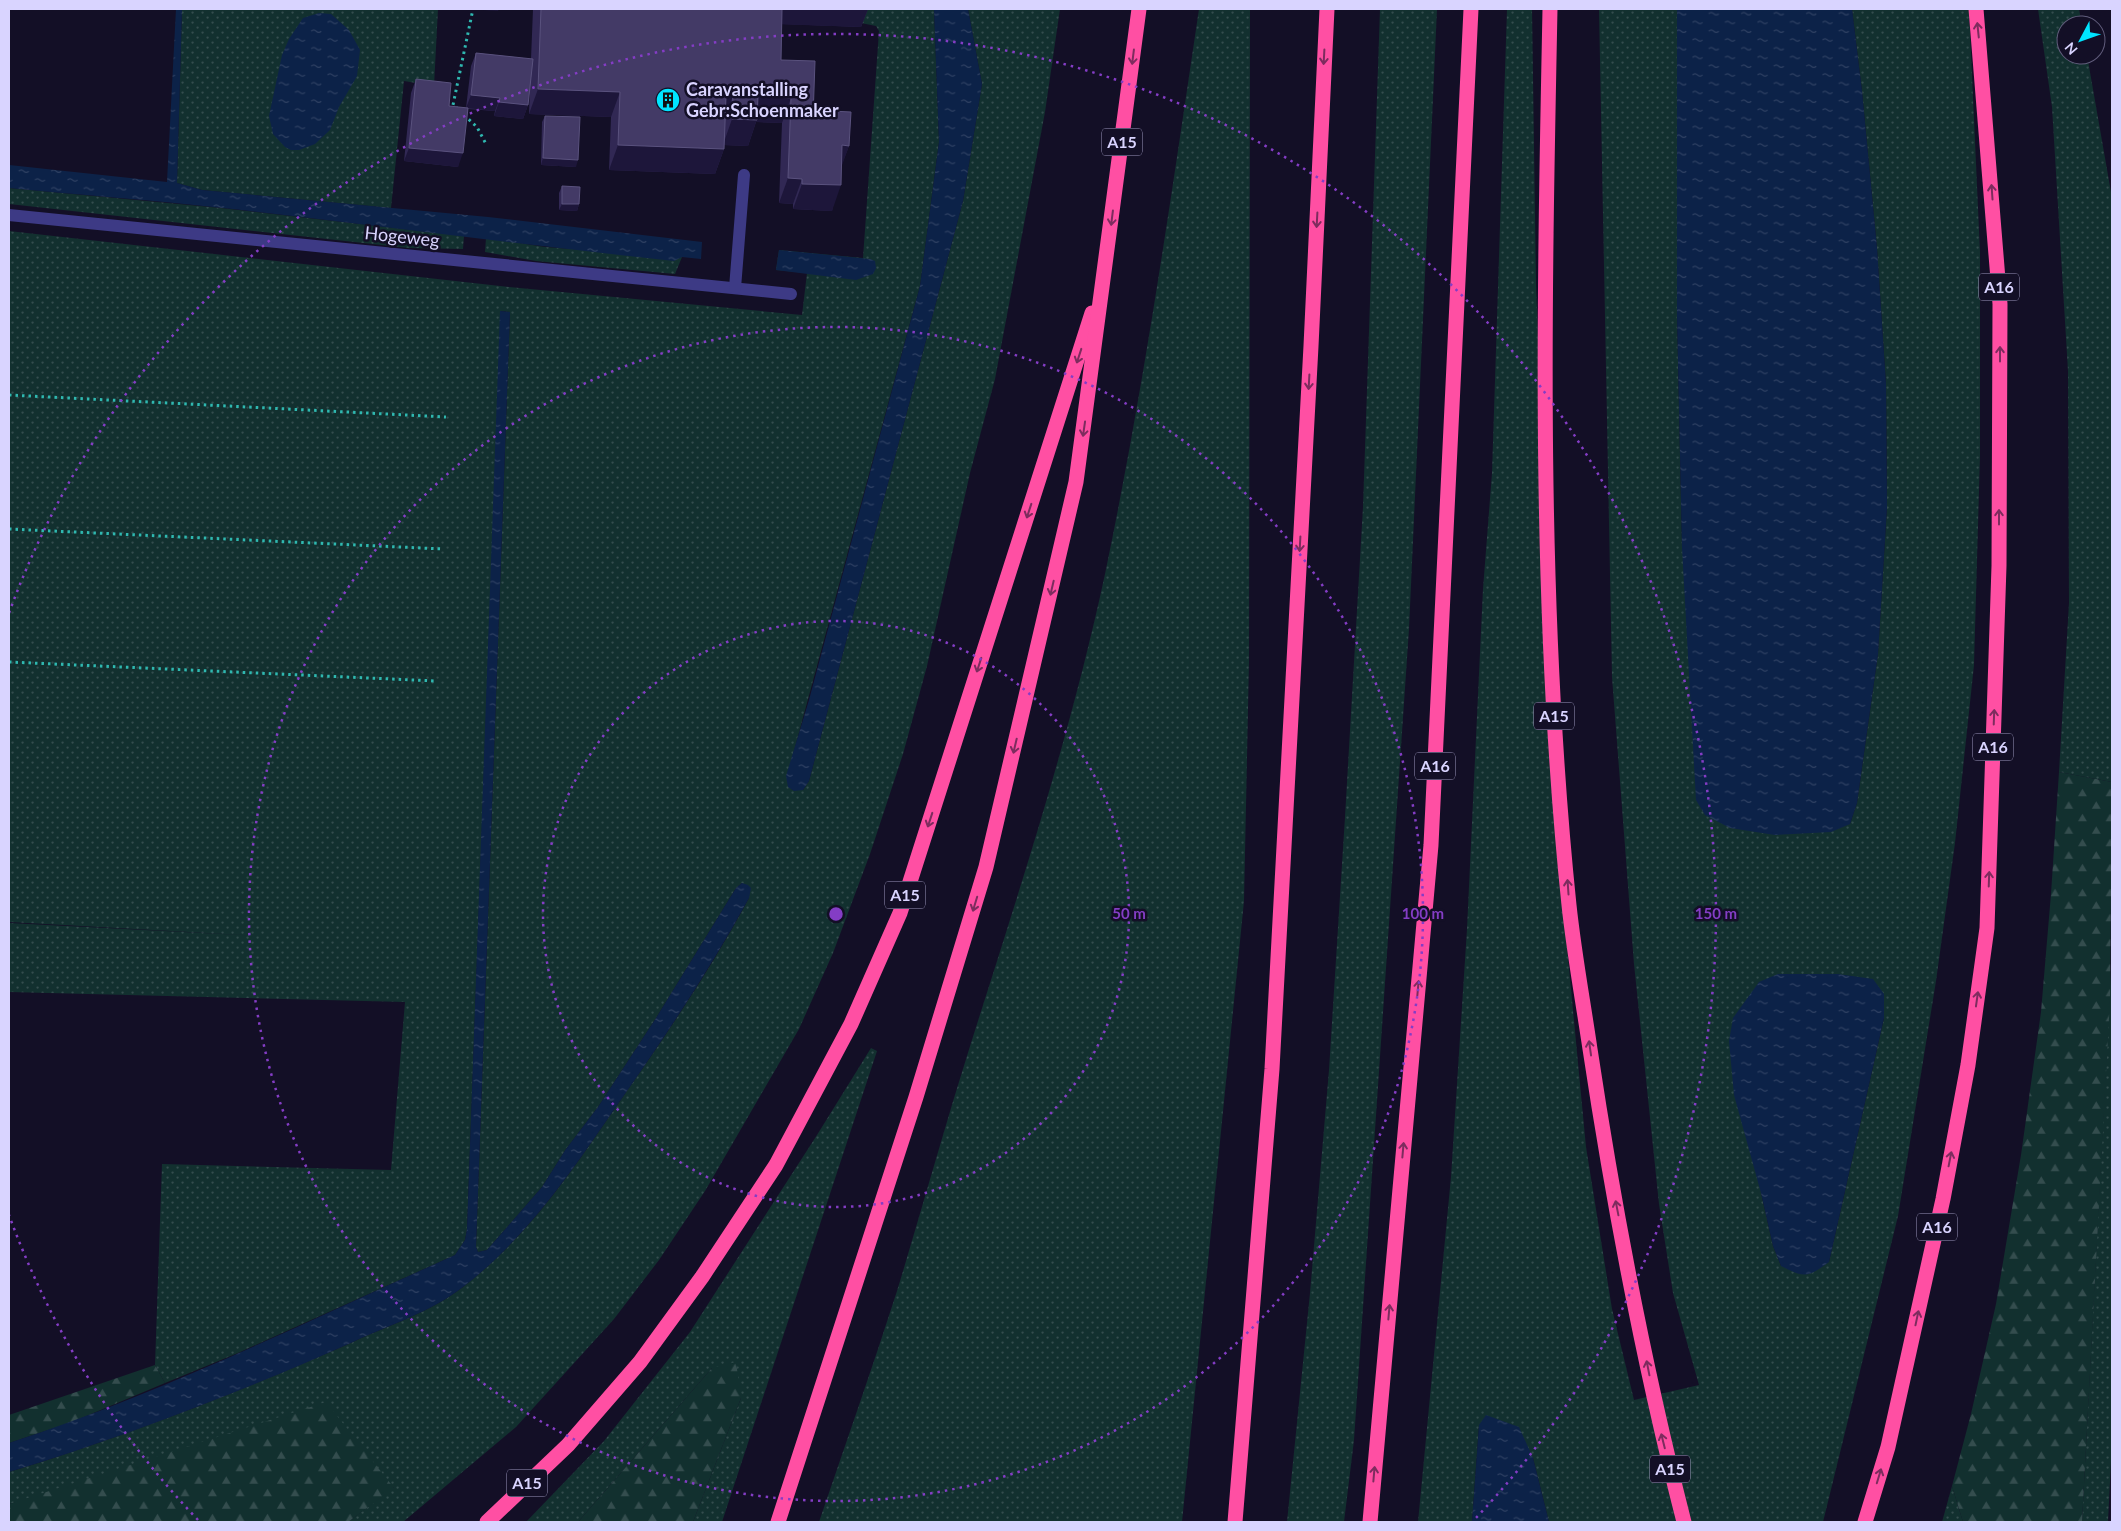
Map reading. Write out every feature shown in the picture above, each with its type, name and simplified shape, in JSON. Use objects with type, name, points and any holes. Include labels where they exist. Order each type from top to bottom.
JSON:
[{"type":"highway","name":"A15","points":[[778,1522],[916,1097],[986,867],[1076,482],[1139,9]]},
{"type":"highway","points":[[1235,1522],[1272,1070],[1327,9]]},
{"type":"highway","name":"A16","points":[[1370,1522],[1431,845],[1471,9]]},
{"type":"highway","name":"A15","points":[[1550,9],[1545,409],[1553,699],[1571,916],[1606,1149],[1657,1415],[1684,1522]]},
{"type":"highway","name":"A16","points":[[1865,1522],[1888,1447],[1943,1199],[1968,1065],[1987,928],[1999,566],[2000,304],[1976,9]]},
{"type":"highway","name":"A15","points":[[487,1522],[568,1445],[640,1362],[697,1285],[776,1165],[851,1024],[900,913],[1104,276]]},
{"type":"lane","points":[[735,288],[744,175]]},
{"type":"lane","name":"Hogeweg","points":[[9,215],[791,294]]},
{"type":"path","points":[[473,9],[453,105],[478,128],[486,144]]},
{"type":"path","points":[[9,395],[446,417]]},
{"type":"path","points":[[9,529],[443,549]]},
{"type":"path","points":[[9,662],[436,681]]},
{"type":"green space","points":[[182,9],[438,9],[434,86],[404,81],[391,208],[202,190],[177,183]]},
{"type":"green space","points":[[862,9],[934,9],[939,142],[920,286],[788,773],[792,790],[803,790],[809,781],[963,201],[982,84],[968,9],[1060,9],[1045,112],[995,379],[970,473],[927,666],[903,754],[870,854],[833,953],[799,1029],[705,1191],[659,1260],[614,1319],[516,1427],[403,1522],[348,1522],[394,1487],[25,1500],[9,1504],[9,1472],[96,1444],[269,1378],[424,1311],[463,1287],[509,1246],[567,1176],[687,1001],[749,898],[742,883],[736,888],[656,1018],[598,1107],[566,1149],[542,1187],[487,1250],[478,1252],[476,1247],[510,312],[501,311],[467,1229],[465,1240],[455,1255],[238,1353],[165,1383],[155,1365],[162,1164],[391,1170],[405,1002],[9,992],[9,923],[262,936],[9,922],[9,231],[509,287],[802,315],[807,273],[776,270],[779,250],[863,258],[879,31],[876,26],[861,23]]},
{"type":"green space","points":[[1199,9],[1250,9],[1249,662],[1244,901],[1182,1522],[819,1522],[897,1291],[961,1074],[1044,810],[1077,693],[1105,574],[1132,433],[1167,222]]},
{"type":"green space","points":[[1380,9],[1437,9],[1409,629],[1354,1440],[1344,1522],[1287,1522],[1310,1293],[1329,1070],[1345,817],[1363,507]]},
{"type":"green space","points":[[1507,9],[1532,9],[1536,284],[1565,926],[1586,1147],[1612,1309],[1634,1400],[1699,1385],[1673,1293],[1659,1204],[1634,964],[1612,677],[1599,9],[1677,9],[1677,315],[1682,548],[1850,824],[1857,803],[1878,654],[1887,507],[1886,384],[1877,248],[1852,9],[1969,9],[1980,252],[1980,456],[1974,665],[1955,843],[1936,981],[1898,1216],[1823,1522],[1549,1522],[1533,1458],[1479,1425],[1472,1522],[1418,1522],[1451,1177],[1467,929],[1483,589],[1492,473]],"holes":[[[1884,994],[1884,1018],[1829,1262],[1781,1266],[1773,1246],[1761,1193]]]},
{"type":"green space","points":[[2038,9],[2079,9],[2080,15],[2056,15],[2056,65],[2089,65],[2112,198],[2112,782],[2059,772],[2069,603],[2068,371],[2052,107]]},
{"type":"green space","points":[[9,188],[221,208],[464,236],[463,249],[409,248],[9,204]]},
{"type":"green space","points":[[486,238],[545,247],[682,257],[675,274],[536,261],[485,252]]},
{"type":"green space","points":[[2059,772],[2112,782],[2110,1000],[2082,1522],[1963,1522],[1952,1486],[1971,1414],[1996,1304],[2021,1155],[2041,1012]]},
{"type":"green space","points":[[2112,948],[2112,1441],[2108,1522],[2082,1522]]},
{"type":"green space","points":[[871,1048],[877,1051],[722,1522],[693,1522],[741,1398],[712,1368],[578,1522],[526,1522],[604,1441],[690,1332]]},
{"type":"green space","points":[[736,1362],[741,1398],[693,1522],[578,1522],[712,1368]]},
{"type":"green space","points":[[155,1365],[165,1383],[72,1422],[9,1443],[9,1415]]},
{"type":"green space","points":[[326,1402],[394,1488],[348,1522],[9,1522],[9,1504]]},
{"type":"green space","points":[[1952,1486],[1963,1522],[1942,1522]]},
{"type":"water","points":[[176,9],[182,9],[177,183],[202,190],[488,217],[702,242],[701,259],[682,257],[674,261],[170,202],[9,188],[9,165],[167,182]]},
{"type":"water","points":[[934,9],[968,9],[982,84],[963,201],[809,781],[803,790],[794,791],[788,787],[786,776],[809,700],[920,286],[939,142]]},
{"type":"water","points":[[1677,9],[1852,9],[1877,248],[1886,384],[1887,507],[1878,654],[1857,803],[1850,824],[1831,832],[1775,835],[1730,828],[1705,815],[1696,800],[1682,548],[1677,315]]},
{"type":"water","points":[[319,13],[331,14],[349,30],[360,50],[357,76],[339,107],[330,130],[315,144],[299,150],[291,150],[285,147],[273,134],[269,116],[282,55],[289,39],[303,18]]},
{"type":"water","points":[[779,250],[870,259],[875,261],[876,268],[873,274],[856,280],[776,270]]},
{"type":"water","points":[[500,311],[510,312],[476,1247],[478,1252],[487,1250],[542,1187],[566,1149],[598,1107],[656,1018],[736,888],[742,883],[751,888],[749,898],[704,976],[567,1176],[509,1246],[463,1287],[424,1311],[269,1378],[96,1444],[9,1472],[9,1443],[123,1402],[234,1355],[455,1255],[465,1240],[467,1229]]},
{"type":"water","points":[[1778,974],[1838,974],[1873,979],[1884,994],[1884,1018],[1829,1262],[1816,1271],[1806,1274],[1796,1273],[1781,1266],[1773,1246],[1761,1193],[1734,1095],[1729,1041],[1733,1018],[1759,982]]},
{"type":"water","points":[[1486,1415],[1519,1427],[1533,1458],[1549,1522],[1472,1522],[1479,1425]]},
{"type":"building","name":"Caravanstalling Gebr:Schoenmaker","points":[[541,9],[782,9],[781,60],[815,61],[813,118],[824,118],[824,109],[851,112],[849,146],[842,145],[841,185],[802,184],[802,179],[788,178],[791,98],[758,96],[757,120],[732,119],[733,96],[726,96],[724,149],[618,145],[620,92],[538,89]]},
{"type":"building","points":[[476,53],[533,59],[528,105],[499,102],[500,98],[471,95]]},
{"type":"building","points":[[416,79],[451,83],[449,106],[468,108],[463,153],[409,148]]},
{"type":"building","points":[[545,116],[580,117],[578,160],[543,158]]},
{"type":"building","points":[[562,186],[580,187],[579,204],[562,204]]},
{"type":"place","name":"Caravanstalling Gebr:Schoenmaker","points":[[668,100]]}]
